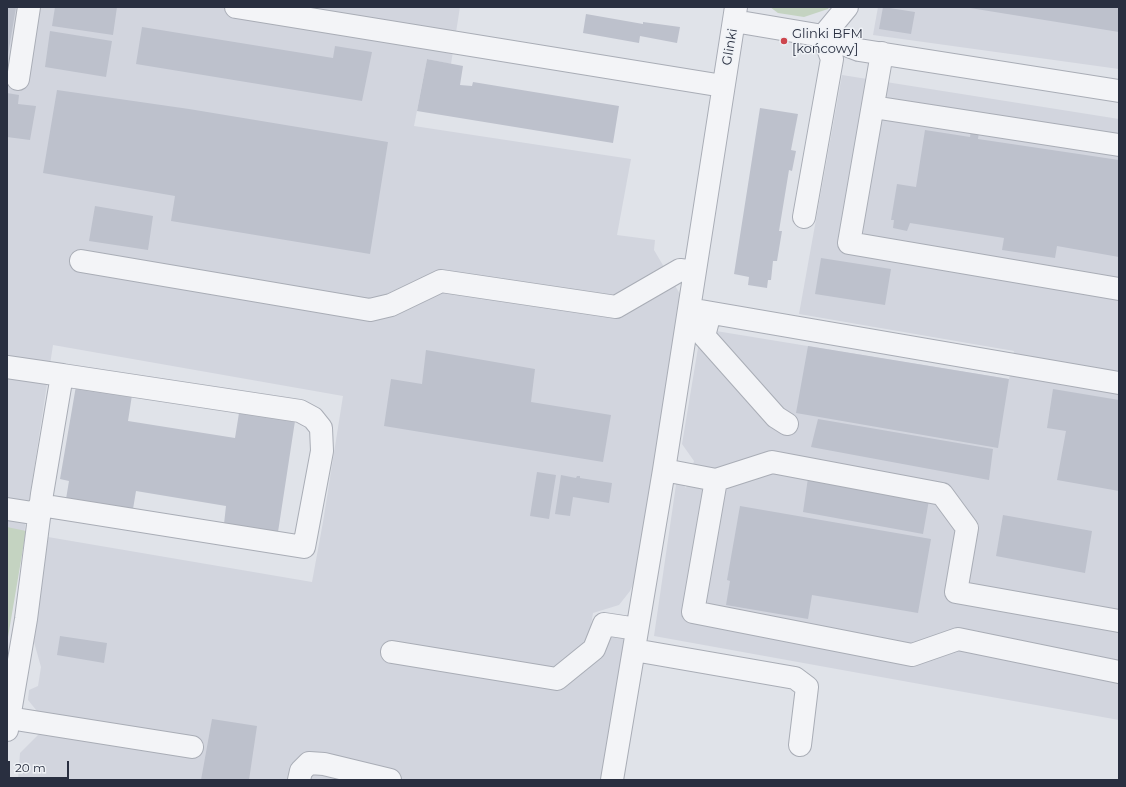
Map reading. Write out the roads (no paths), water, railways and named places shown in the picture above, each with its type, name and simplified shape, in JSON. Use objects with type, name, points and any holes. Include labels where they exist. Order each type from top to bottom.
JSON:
[{"type":"street","points":[[18,78],[29,7]]},
{"type":"street","points":[[236,7],[723,86]]},
{"type":"street","points":[[823,36],[847,7]]},
{"type":"street","points":[[735,10],[823,36],[860,50],[1119,91]]},
{"type":"street","name":"Glinki","points":[[612,780],[664,470],[735,10]]},
{"type":"street","points":[[804,217],[832,59],[823,36]]},
{"type":"street","points":[[882,53],[850,243],[1119,289]]},
{"type":"street","points":[[873,107],[1119,145]]},
{"type":"street","points":[[81,261],[370,310],[391,305],[442,281],[616,307],[680,270],[694,272]]},
{"type":"street","points":[[689,309],[1119,383]]},
{"type":"street","points":[[710,313],[704,336],[776,417],[787,424]]},
{"type":"street","points":[[7,367],[300,411],[313,418],[321,428],[322,451],[304,547],[40,510],[7,509]]},
{"type":"street","points":[[62,375],[40,510],[26,619],[8,724],[192,747]]},
{"type":"street","points":[[664,470],[716,480],[772,462],[942,494],[967,528],[956,592],[1119,621]]},
{"type":"street","points":[[716,480],[693,612],[912,655],[958,639],[1119,672]]},
{"type":"street","points":[[392,652],[557,679],[594,649],[604,624],[635,640],[795,678],[807,687],[800,745]]},
{"type":"street","points":[[299,780],[301,771],[309,763],[324,764],[390,780]]},
{"type":"place","name":"Glinki BFM [końcowy]","points":[[784,41]]}]
